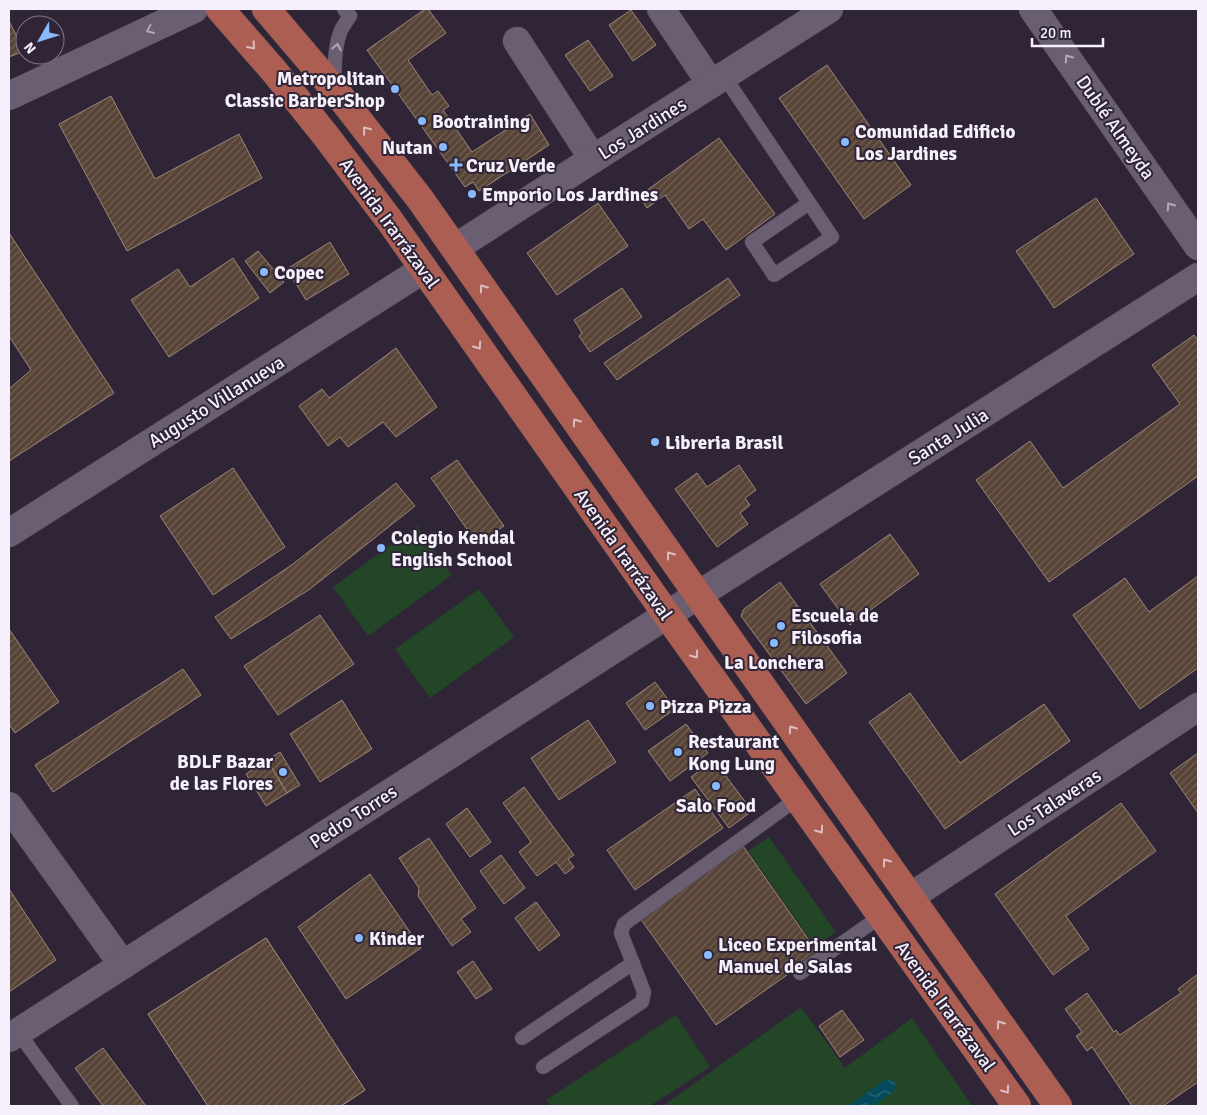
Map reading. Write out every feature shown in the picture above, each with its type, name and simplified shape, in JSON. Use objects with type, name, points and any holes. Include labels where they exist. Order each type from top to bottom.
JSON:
[{"type":"main road","name":"Avenida Irarrázaval","points":[[220,9],[326,136],[390,221],[667,615],[1018,1106]]},
{"type":"main road","name":"Avenida Irarrázaval","points":[[266,11],[335,90],[420,199],[1058,1106]]},
{"type":"street","points":[[9,96],[194,9]]},
{"type":"street","points":[[661,9],[717,80]]},
{"type":"street","name":"Los Jardines","points":[[455,248],[593,158],[829,9]]},
{"type":"street","name":"Dublé Almeyda","points":[[1033,9],[1198,246]]},
{"type":"street","points":[[517,41],[593,158]]},
{"type":"street","name":"Augusto Villanueva","points":[[9,533],[424,268]]},
{"type":"street","name":"Santa Julia","points":[[698,595],[1198,277]]},
{"type":"street","name":"Pedro Torres","points":[[13,1034],[698,595]]},
{"type":"street","name":"Los Talaveras","points":[[910,897],[1198,707]]},
{"type":"street","points":[[9,806],[123,965]]},
{"type":"lane","points":[[335,90],[336,48],[342,30],[350,16],[344,9]]},
{"type":"lane","points":[[717,80],[809,203],[832,237],[774,275],[752,242],[809,203]]},
{"type":"lane","points":[[543,1067],[642,1002],[644,992],[621,933],[624,924],[798,798]]},
{"type":"lane","points":[[800,973],[881,916]]},
{"type":"lane","points":[[522,1038],[633,963]]},
{"type":"lane","points":[[13,1034],[72,1106]]},
{"type":"green space","points":[[417,526],[452,575],[368,636],[333,587]]},
{"type":"green space","points":[[479,589],[514,637],[430,698],[395,649]]},
{"type":"green space","points":[[769,837],[836,932],[815,946],[748,851]]},
{"type":"green space","points":[[801,1007],[845,1068],[912,1018],[972,1106],[663,1106]]},
{"type":"green space","points":[[676,1015],[710,1067],[650,1106],[551,1106],[546,1100]]},
{"type":"water","points":[[885,1080],[893,1080],[896,1085],[893,1092],[873,1106],[848,1106]]},
{"type":"building","points":[[425,9],[428,9],[446,33],[408,60],[432,95],[438,91],[449,106],[443,110],[472,152],[530,114],[549,145],[479,191],[473,182],[465,187],[367,50]]},
{"type":"building","points":[[631,10],[656,45],[633,61],[609,25]]},
{"type":"building","points":[[9,21],[15,33],[15,55],[9,57]]},
{"type":"building","points":[[588,40],[613,76],[590,91],[565,55]]},
{"type":"building","name":"Comunidad Edificio Los Jardines","points":[[827,65],[911,185],[864,219],[779,98]]},
{"type":"building","points":[[111,96],[155,179],[239,134],[262,178],[127,251],[59,124]]},
{"type":"building","points":[[719,138],[775,214],[726,250],[703,219],[689,229],[665,195],[647,208],[639,196]]},
{"type":"building","points":[[1096,198],[1134,254],[1054,308],[1016,251]]},
{"type":"building","points":[[598,203],[628,246],[557,295],[527,253]]},
{"type":"building","points":[[9,233],[114,393],[9,461],[9,389],[31,370],[9,336]]},
{"type":"building","name":"Copec","points":[[330,242],[349,274],[306,300],[287,269]]},
{"type":"building","name":"Copec","points":[[258,251],[284,282],[270,293],[245,261]]},
{"type":"building","points":[[233,258],[259,298],[169,357],[131,300],[178,269],[190,287]]},
{"type":"building","points":[[728,278],[740,295],[617,380],[604,363]]},
{"type":"building","points":[[622,288],[642,317],[590,352],[579,336],[582,333],[574,320]]},
{"type":"building","points":[[1194,335],[1198,340],[1198,476],[1049,582],[976,480],[1030,441],[1063,488],[1180,404],[1152,365]]},
{"type":"building","points":[[396,348],[437,407],[396,437],[383,422],[348,447],[340,437],[328,446],[299,406],[322,389],[329,398]]},
{"type":"building","points":[[457,460],[504,526],[478,545],[431,478]]},
{"type":"building","points":[[739,465],[756,490],[745,498],[750,505],[740,513],[748,524],[717,547],[675,489],[697,473],[707,487]]},
{"type":"building","points":[[233,468],[285,547],[213,595],[160,516]]},
{"type":"building","points":[[396,483],[415,506],[310,589],[231,639],[215,617],[293,564]]},
{"type":"building","points":[[890,534],[919,574],[850,625],[820,584]]},
{"type":"building","points":[[1198,576],[1198,668],[1140,709],[1073,615],[1125,578],[1149,612]]},
{"type":"building","points":[[780,582],[847,673],[806,704],[741,616],[744,609]]},
{"type":"building","points":[[320,615],[354,664],[278,715],[244,666]]},
{"type":"building","points":[[9,629],[59,702],[15,733],[9,724]]},
{"type":"building","points":[[183,669],[201,695],[53,792],[35,765]]},
{"type":"building","name":"Pizza Pizza","points":[[655,682],[675,709],[645,730],[626,703]]},
{"type":"building","points":[[910,693],[960,763],[1044,704],[1070,741],[945,829],[869,722]]},
{"type":"building","points":[[342,700],[372,749],[320,782],[290,734]]},
{"type":"building","points":[[588,720],[616,762],[559,800],[531,758]]},
{"type":"building","name":"Restaurant Kong Lung","points":[[686,724],[708,753],[670,781],[648,751]]},
{"type":"building","name":"BDLF Bazar de las Flores","points":[[280,752],[300,785],[287,793],[267,760]]},
{"type":"building","points":[[1198,753],[1198,813],[1170,773]]},
{"type":"building","points":[[267,760],[287,793],[266,806],[246,774]]},
{"type":"building","points":[[714,760],[752,811],[729,828],[691,777]]},
{"type":"building","points":[[524,787],[574,855],[568,859],[574,867],[565,874],[556,862],[537,876],[519,852],[531,842],[503,803]]},
{"type":"building","points":[[695,789],[723,828],[635,890],[607,850]]},
{"type":"building","points":[[1121,803],[1156,851],[1066,916],[1089,949],[1053,975],[995,894]]},
{"type":"building","points":[[467,808],[491,842],[470,857],[446,824]]},
{"type":"building","points":[[429,838],[476,908],[461,919],[471,932],[452,946],[418,896],[419,888],[399,858]]},
{"type":"building","points":[[743,846],[818,953],[716,1025],[640,918]]},
{"type":"building","points":[[501,855],[525,888],[504,904],[480,871]]},
{"type":"building","name":"Kinder","points":[[370,874],[421,948],[346,999],[298,927]]},
{"type":"building","points":[[9,889],[56,960],[9,992]]},
{"type":"building","points":[[536,902],[560,935],[539,951],[515,918]]},
{"type":"building","points":[[266,938],[365,1090],[341,1106],[260,1106],[258,1102],[296,1077],[303,1088],[319,1078],[255,980],[192,1022],[247,1106],[208,1106],[148,1014]]},
{"type":"building","points":[[266,938],[365,1090],[341,1106],[208,1106],[148,1014]]},
{"type":"building","points":[[473,961],[492,989],[476,999],[457,972]]},
{"type":"building","points":[[1198,974],[1198,1082],[1163,1106],[1132,1106],[1092,1047],[1087,1051],[1076,1036],[1082,1032],[1065,1009],[1087,993],[1114,1032],[1116,1030],[1120,1035],[1181,993],[1178,989]]},
{"type":"building","points":[[842,1010],[864,1040],[840,1057],[819,1026]]},
{"type":"building","points":[[103,1048],[146,1106],[103,1106],[75,1068]]},
{"type":"place","name":"Metropolitan Classic BarberShop","points":[[395,89]]},
{"type":"place","name":"Bootraining","points":[[422,121]]},
{"type":"place","name":"Comunidad Edificio Los Jardines","points":[[845,142]]},
{"type":"place","name":"Nutan","points":[[443,147]]},
{"type":"place","name":"Cruz Verde","points":[[456,165]]},
{"type":"place","name":"Emporio Los Jardines","points":[[472,194]]},
{"type":"place","name":"Copec","points":[[264,272]]},
{"type":"place","name":"Libreria Brasil","points":[[655,442]]},
{"type":"place","name":"Colegio Kendal English School","points":[[381,548]]},
{"type":"place","name":"Escuela de Filosofia","points":[[781,626]]},
{"type":"place","name":"La Lonchera","points":[[774,643]]},
{"type":"place","name":"Pizza Pizza","points":[[650,706]]},
{"type":"place","name":"Restaurant Kong Lung","points":[[678,752]]},
{"type":"place","name":"BDLF Bazar de las Flores","points":[[283,772]]},
{"type":"place","name":"Salo Food","points":[[716,786]]},
{"type":"place","name":"Kinder","points":[[359,938]]},
{"type":"place","name":"Liceo Experimental Manuel de Salas","points":[[708,955]]}]
